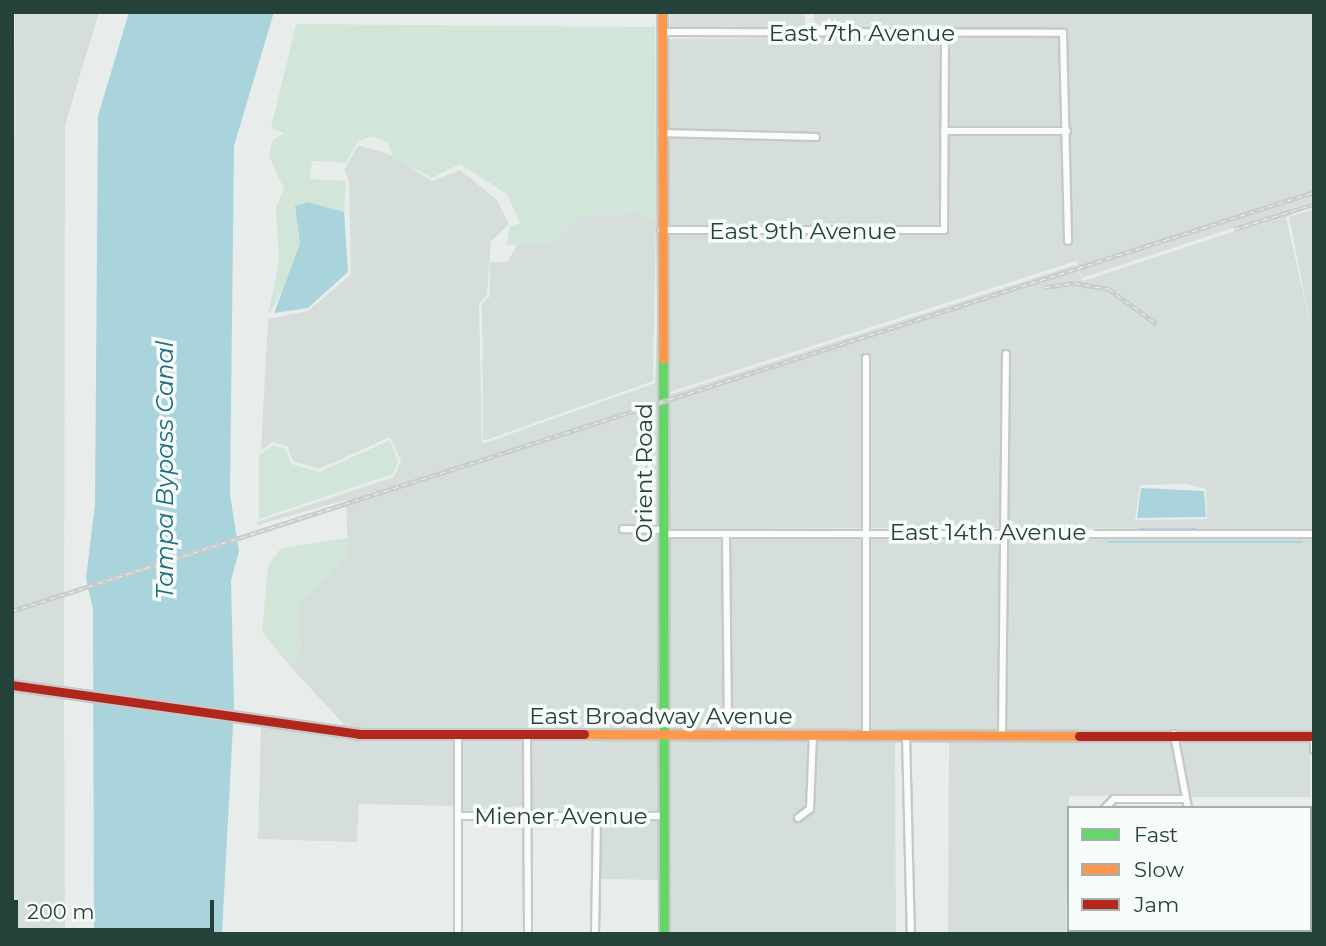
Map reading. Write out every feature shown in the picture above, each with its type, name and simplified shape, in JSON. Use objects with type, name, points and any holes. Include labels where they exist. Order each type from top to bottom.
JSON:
[{"type":"main road","name":"Orient Road","points":[[662,12],[664,934]]},
{"type":"main road","name":"East Broadway Avenue","points":[[12,685],[359,734],[1314,736]]},
{"type":"street","name":"East 7th Avenue","points":[[662,32],[1063,33],[1067,131]]},
{"type":"street","points":[[945,33],[944,131],[1067,131],[1068,241]]},
{"type":"street","name":"East 9th Avenue","points":[[661,230],[944,230],[944,131]]},
{"type":"street","points":[[661,133],[816,137]]},
{"type":"street","points":[[1002,736],[1006,354]]},
{"type":"street","points":[[866,358],[866,735]]},
{"type":"street","name":"East 14th Avenue","points":[[623,529],[726,534],[1004,531],[1314,534]]},
{"type":"street","points":[[726,534],[728,736]]},
{"type":"street","points":[[458,734],[458,934]]},
{"type":"street","points":[[1174,734],[1188,806]]},
{"type":"street","points":[[798,818],[810,809],[813,735]]},
{"type":"street","points":[[906,735],[911,934]]},
{"type":"street","points":[[527,736],[528,934]]},
{"type":"street","points":[[1314,736],[1314,750]]},
{"type":"street","points":[[1106,806],[1110,801],[1186,799]]},
{"type":"street","name":"Miener Avenue","points":[[459,816],[662,816]]},
{"type":"street","points":[[595,934],[597,816]]},
{"type":"shaded area","points":[[15,12],[99,12],[65,125],[64,689],[12,682]]},
{"type":"shaded area","points":[[670,12],[805,12],[805,27],[670,27]]},
{"type":"shaded area","points":[[814,12],[1314,12],[1314,201],[1082,278],[1076,261],[663,394],[667,39],[814,38]]},
{"type":"shaded area","points":[[358,145],[389,154],[432,181],[460,170],[496,199],[509,224],[491,241],[487,295],[479,304],[482,444],[655,383],[658,297],[660,526],[620,525],[620,532],[660,534],[659,732],[348,729],[291,667],[301,651],[298,605],[348,557],[346,500],[257,525],[257,522],[394,477],[401,461],[390,437],[319,469],[293,461],[287,446],[273,442],[261,450],[268,319],[308,311],[351,274],[349,181],[344,170]]},
{"type":"shaded area","points":[[1314,205],[1286,217],[1314,341],[1314,530],[1008,528],[1009,350],[1002,351],[1001,528],[870,528],[869,354],[863,354],[863,528],[667,530],[666,396],[1075,265],[1083,281]],"holes":[[[1186,484],[1206,489],[1207,519],[1135,520],[1140,485]]]},
{"type":"shaded area","points":[[1314,209],[1314,338],[1313,338],[1289,217]]},
{"type":"shaded area","points":[[642,213],[656,222],[653,381],[483,441],[482,304],[490,296],[490,262],[507,262],[520,241],[549,244],[582,214]]},
{"type":"shaded area","points":[[1001,535],[998,732],[869,731],[870,536]]},
{"type":"shaded area","points":[[1008,535],[1314,538],[1314,732],[1005,732]]},
{"type":"shaded area","points":[[863,536],[862,731],[731,732],[730,539]]},
{"type":"shaded area","points":[[667,538],[723,538],[724,732],[666,732]]},
{"type":"shaded area","points":[[12,689],[64,697],[65,934],[12,934]]},
{"type":"shaded area","points":[[261,725],[358,737],[455,738],[456,806],[359,804],[357,842],[258,839]]},
{"type":"shaded area","points":[[461,738],[523,740],[525,813],[522,806],[463,811]]},
{"type":"shaded area","points":[[1171,738],[1181,795],[1069,796],[1066,934],[948,934],[949,739]]},
{"type":"shaded area","points":[[1178,738],[1310,740],[1310,797],[1189,797]]},
{"type":"shaded area","points":[[810,739],[807,807],[794,816],[796,823],[814,809],[817,739],[895,739],[896,934],[668,934],[666,740]]},
{"type":"shaded area","points":[[530,740],[659,740],[659,812],[532,813]]},
{"type":"shaded area","points":[[600,820],[659,820],[660,880],[599,879]]},
{"type":"green space","points":[[296,24],[655,27],[656,222],[642,213],[582,214],[549,245],[507,245],[509,227],[520,223],[507,194],[460,164],[432,178],[394,158],[388,143],[373,136],[358,141],[346,163],[312,161],[310,179],[346,181],[344,212],[308,202],[295,206],[300,244],[293,273],[268,316],[279,262],[276,207],[284,189],[269,156],[272,141],[284,133],[271,128]]},
{"type":"green space","points":[[390,440],[398,461],[393,474],[259,519],[259,456],[273,445],[286,449],[291,464],[319,472]]},
{"type":"green space","points":[[348,538],[348,557],[298,605],[301,651],[291,667],[262,632],[268,566],[281,548]]},
{"type":"water","name":"Tampa Bypass Canal","points":[[129,12],[274,12],[234,146],[230,495],[239,551],[231,580],[234,706],[222,934],[94,934],[93,609],[86,579],[95,504],[98,116]]},
{"type":"water","points":[[308,202],[344,212],[348,272],[308,308],[274,313],[300,244],[295,206]]},
{"type":"water","points":[[1141,488],[1204,491],[1206,517],[1137,518]]},
{"type":"waterway","points":[[1139,529],[1196,529]]},
{"type":"waterway","points":[[1252,530],[1314,530]]},
{"type":"waterway","points":[[1109,542],[1302,542]]},
{"type":"railway","points":[[12,611],[1314,192]]},
{"type":"railway","points":[[1234,229],[1314,204]]},
{"type":"railway","points":[[1045,287],[1075,283],[1109,289],[1157,324]]},
{"type":"traffic: fast","points":[[663,359],[664,934]]},
{"type":"traffic: slow","points":[[662,12],[663,359]]},
{"type":"traffic: slow","points":[[584,734],[1079,736]]},
{"type":"traffic: jam","points":[[12,685],[359,734],[584,734]]},
{"type":"traffic: jam","points":[[1079,736],[1314,736]]}]
